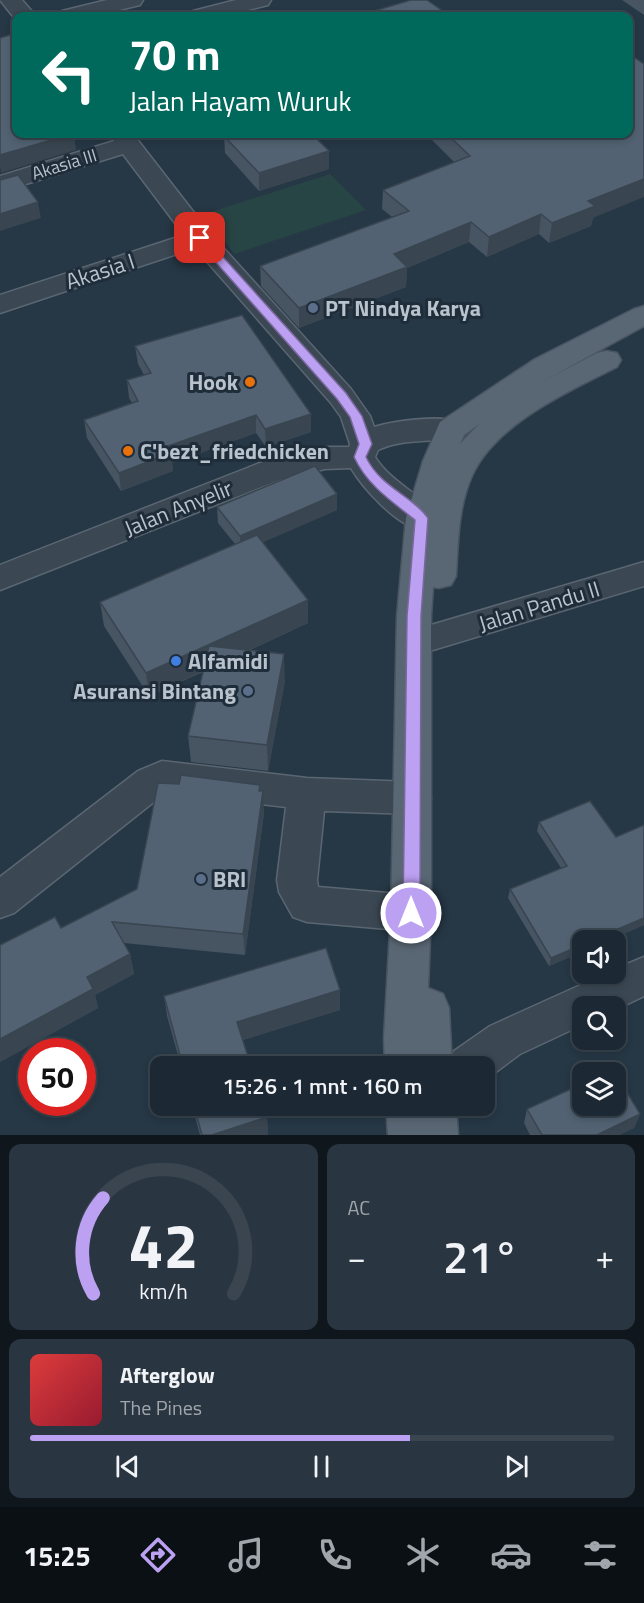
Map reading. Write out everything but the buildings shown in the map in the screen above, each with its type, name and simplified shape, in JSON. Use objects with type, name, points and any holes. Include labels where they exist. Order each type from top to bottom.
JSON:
[{"type":"main road","points":[[406,1056],[411,913],[414,616],[422,518],[438,461],[451,429],[544,366],[644,315]]},
{"type":"main road","points":[[429,1056],[428,955],[433,816],[433,637],[445,517],[456,476],[477,442],[540,395],[644,340]]},
{"type":"street","points":[[10,0],[21,12]]},
{"type":"street","points":[[85,12],[132,0]]},
{"type":"street","points":[[216,12],[260,0]]},
{"type":"street","points":[[125,139],[200,238],[341,396],[356,416],[366,471],[381,487],[422,518]]},
{"type":"street","name":"Akasia III","points":[[0,184],[125,139]]},
{"type":"street","name":"Akasia I","points":[[0,304],[200,238]]},
{"type":"street","points":[[363,451],[386,434],[451,429]]},
{"type":"street","name":"Jalan Anyelir","points":[[0,578],[271,471],[363,451]]},
{"type":"street","name":"Jalan Pandu II","points":[[433,637],[644,574]]},
{"type":"street","points":[[0,900],[151,782],[162,777],[308,794],[412,798]]},
{"type":"street","points":[[308,794],[297,880],[299,892],[307,904],[411,913]]},
{"type":"street","points":[[483,1056],[505,1040],[644,976]]},
{"type":"green space","points":[[330,174],[366,210],[234,254],[204,214]]},
{"type":"place","name":"PT Nindya Karya","points":[[313,308]]},
{"type":"place","name":"Hook","points":[[250,382]]},
{"type":"place","name":"C'bezt_friedchicken","points":[[128,451]]},
{"type":"place","name":"Alfamidi","points":[[176,661]]},
{"type":"place","name":"Asuransi Bintang","points":[[248,691]]},
{"type":"place","name":"BRI","points":[[201,879]]},
{"type":"route","points":[[200,238],[341,396],[356,416],[365,444],[360,457],[366,471],[381,487],[422,518],[414,616],[411,913]]}]
